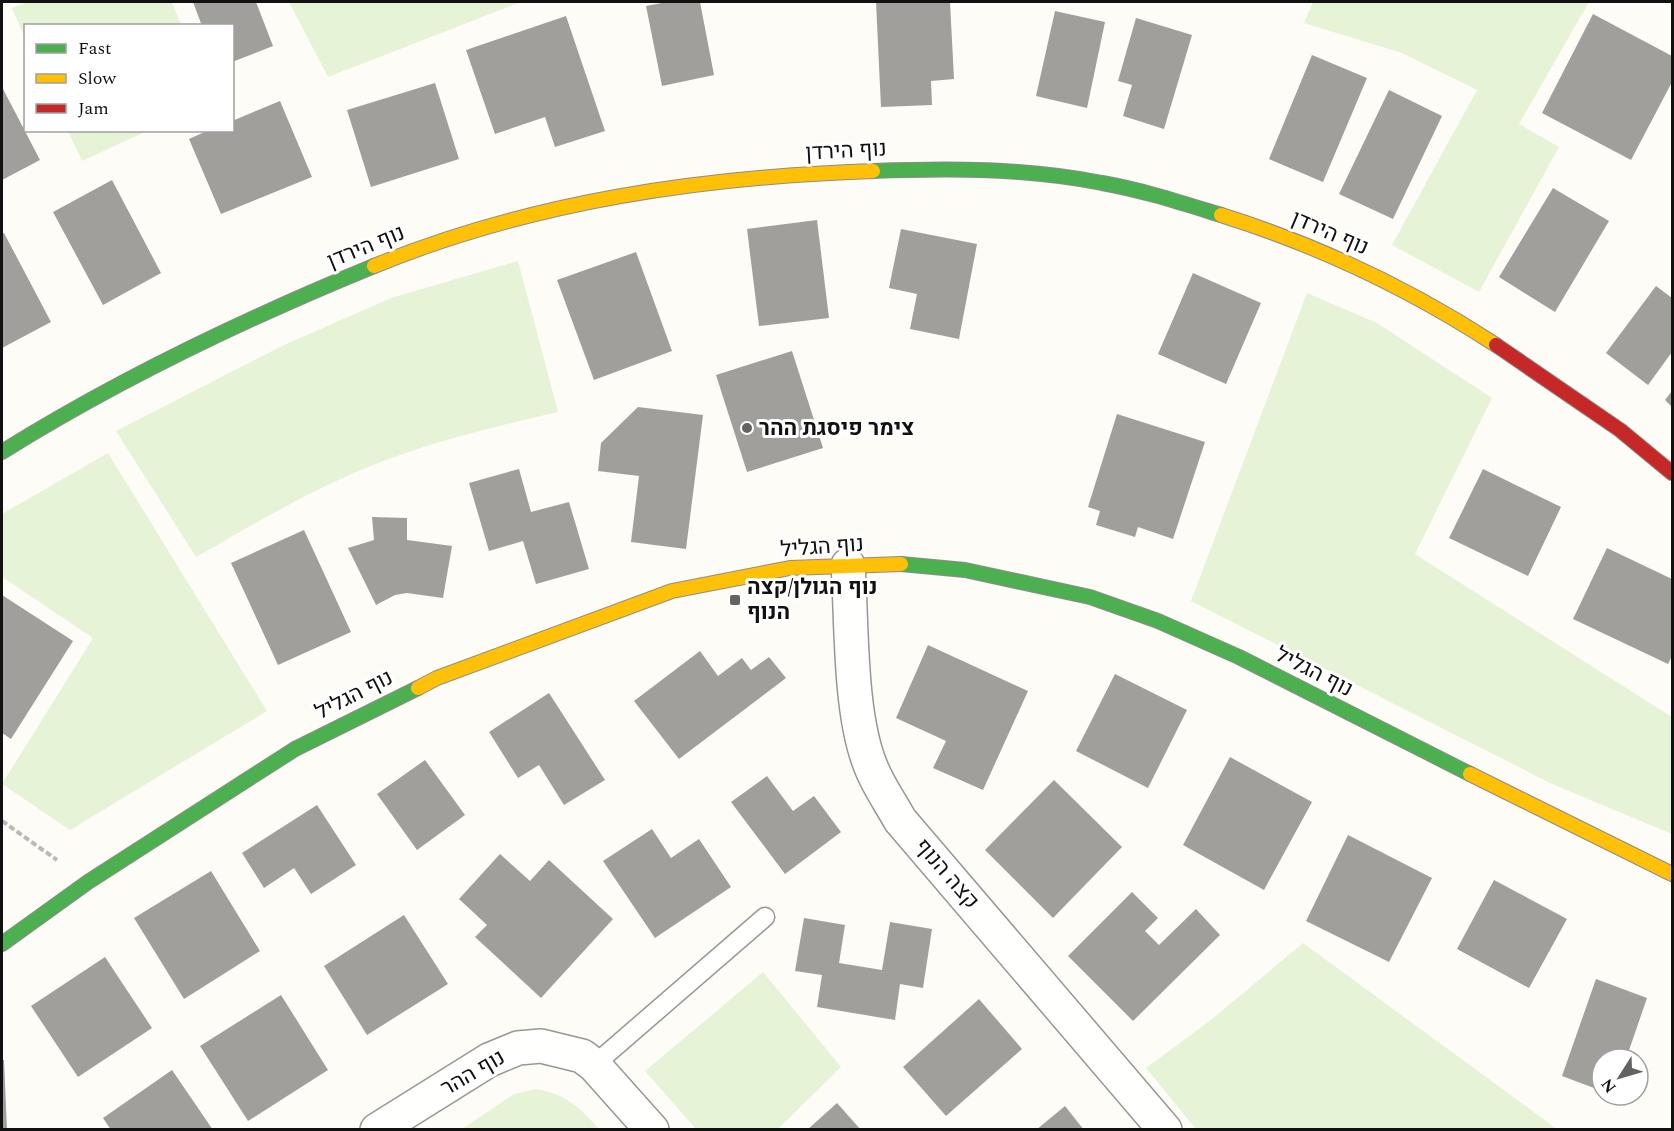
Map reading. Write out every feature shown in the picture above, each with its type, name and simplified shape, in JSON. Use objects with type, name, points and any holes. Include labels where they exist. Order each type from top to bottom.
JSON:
[{"type":"street","name":"נוף הירדן","points":[[2,452],[118,386],[218,335],[334,282],[424,247],[511,220],[606,197],[698,183],[892,170],[974,171],[1088,180],[1165,198],[1258,226],[1344,260],[1427,303],[1514,355],[1588,407],[1672,473]]},
{"type":"street","name":"נוף הגליל","points":[[2,944],[88,882],[296,749],[437,678],[672,591],[790,568],[848,565],[899,564],[965,570],[1090,597],[1158,621],[1239,657],[1629,855],[1672,874]]},
{"type":"street","name":"קצה הנוף","points":[[848,565],[861,736],[871,768],[885,794],[900,820],[1165,1130]]},
{"type":"street","name":"נוף ההר","points":[[377,1130],[489,1060],[518,1048],[540,1046],[582,1056],[594,1065],[652,1130]]},
{"type":"lane","points":[[594,1065],[765,917]]},
{"type":"path","points":[[2,821],[88,882]]},
{"type":"green space","points":[[27,2],[172,2],[181,24],[24,24],[24,36],[12,8]]},
{"type":"green space","points":[[289,2],[521,2],[328,77]]},
{"type":"green space","points":[[1313,2],[1589,2],[1519,124],[1559,147],[1479,292],[1392,245],[1477,90],[1402,53],[1304,23]]},
{"type":"green space","points":[[68,132],[145,132],[82,161]]},
{"type":"green space","points":[[518,261],[558,412],[419,448],[374,465],[296,501],[196,557],[116,431],[284,345],[391,298]]},
{"type":"green space","points":[[1307,293],[1377,323],[1492,398],[1415,554],[1672,717],[1672,834],[1552,784],[1191,601]]},
{"type":"green space","points":[[108,453],[267,711],[70,830],[2,784],[93,638],[2,577],[2,514]]},
{"type":"green space","points":[[1303,943],[1557,1129],[1196,1129],[1146,1068],[1211,1020]]},
{"type":"green space","points":[[763,972],[841,1067],[778,1129],[696,1129],[645,1071]]},
{"type":"green space","points":[[536,1089],[564,1098],[585,1114],[599,1129],[462,1129],[514,1094]]},
{"type":"building","points":[[193,2],[256,2],[273,46],[234,61],[234,24],[201,24]]},
{"type":"building","points":[[667,2],[700,2],[714,75],[662,86],[646,6]]},
{"type":"building","points":[[876,2],[950,2],[954,79],[931,81],[932,105],[881,107]]},
{"type":"building","points":[[1055,11],[1105,22],[1087,108],[1036,96]]},
{"type":"building","points":[[1593,14],[1672,56],[1672,82],[1631,160],[1542,113]]},
{"type":"building","points":[[566,16],[605,131],[555,147],[545,117],[495,134],[466,50]]},
{"type":"building","points":[[1136,18],[1192,35],[1164,129],[1123,116],[1132,85],[1118,81]]},
{"type":"building","points":[[1312,55],[1367,78],[1323,182],[1269,159]]},
{"type":"building","points":[[435,83],[459,159],[371,187],[347,110]]},
{"type":"building","points":[[2,87],[40,160],[2,180]]},
{"type":"building","points":[[1389,90],[1442,116],[1393,219],[1339,194]]},
{"type":"building","points":[[280,101],[312,177],[221,214],[189,139],[205,132],[234,132],[234,120]]},
{"type":"building","points":[[112,180],[161,273],[103,305],[53,212]]},
{"type":"building","points":[[1553,188],[1609,221],[1555,312],[1499,277]]},
{"type":"building","points":[[817,220],[829,318],[759,326],[747,229]]},
{"type":"building","points":[[901,229],[977,244],[959,339],[910,329],[917,294],[889,288]]},
{"type":"building","points":[[4,233],[51,322],[2,348],[2,234]]},
{"type":"building","points":[[636,252],[672,351],[594,380],[557,280]]},
{"type":"building","points":[[1193,273],[1261,303],[1226,384],[1158,354]]},
{"type":"building","points":[[1656,286],[1672,298],[1672,352],[1648,385],[1606,353]]},
{"type":"building","points":[[792,351],[823,448],[747,472],[716,375]]},
{"type":"building","points":[[1672,391],[1672,407],[1665,400]]},
{"type":"building","points":[[638,407],[703,415],[686,549],[631,542],[639,476],[598,471],[601,443]]},
{"type":"building","points":[[1117,414],[1205,442],[1173,539],[1138,527],[1135,537],[1096,525],[1100,511],[1088,507]]},
{"type":"building","points":[[519,469],[531,512],[569,502],[589,569],[536,584],[523,541],[489,551],[469,483]]},
{"type":"building","points":[[1483,469],[1561,507],[1528,576],[1449,538]]},
{"type":"building","points":[[372,517],[407,518],[407,540],[452,546],[443,598],[407,593],[395,595],[376,605],[348,548],[374,540]]},
{"type":"building","points":[[304,530],[351,632],[278,665],[231,563]]},
{"type":"building","points":[[1607,548],[1672,579],[1672,656],[1668,664],[1573,619]]},
{"type":"building","points":[[2,595],[73,641],[11,739],[2,733]]},
{"type":"building","points":[[928,645],[1028,691],[983,790],[933,768],[946,741],[896,718]]},
{"type":"building","points":[[700,651],[718,676],[742,658],[751,670],[769,657],[786,678],[679,759],[634,701]]},
{"type":"building","points":[[1115,674],[1187,710],[1148,788],[1076,751]]},
{"type":"building","points":[[549,693],[605,780],[564,805],[539,765],[518,778],[489,732]]},
{"type":"building","points":[[1230,757],[1312,802],[1264,890],[1183,845]]},
{"type":"building","points":[[425,760],[465,815],[417,850],[377,794]]},
{"type":"building","points":[[767,776],[793,811],[814,796],[841,832],[785,874],[731,802]]},
{"type":"building","points":[[1054,780],[1122,847],[1053,918],[985,850]]},
{"type":"building","points":[[317,805],[356,865],[311,894],[294,868],[264,888],[242,853]]},
{"type":"building","points":[[652,829],[671,858],[699,839],[731,887],[655,938],[603,861]]},
{"type":"building","points":[[1348,835],[1432,878],[1389,962],[1306,921]]},
{"type":"building","points":[[500,854],[530,881],[549,860],[613,919],[541,998],[475,937],[487,925],[459,899]]},
{"type":"building","points":[[211,871],[260,951],[184,999],[134,918]]},
{"type":"building","points":[[1494,880],[1567,919],[1529,988],[1457,949]]},
{"type":"building","points":[[1132,892],[1158,918],[1145,931],[1159,945],[1196,909],[1220,935],[1133,1021],[1068,956]]},
{"type":"building","points":[[404,915],[448,984],[367,1035],[324,966]]},
{"type":"building","points":[[804,918],[845,925],[839,963],[882,970],[890,922],[932,929],[923,988],[900,984],[895,1020],[817,1007],[822,975],[795,971]]},
{"type":"building","points":[[105,957],[152,1028],[78,1077],[31,1006]]},
{"type":"building","points":[[1596,979],[1647,998],[1630,1047],[1590,1047],[1590,1086],[1562,1076]]},
{"type":"building","points":[[281,995],[328,1070],[248,1121],[200,1046]]},
{"type":"building","points":[[979,999],[1022,1049],[946,1116],[903,1067]]},
{"type":"building","points":[[2,1060],[4,1060],[7,1130],[2,1130]]},
{"type":"building","points":[[172,1070],[213,1130],[111,1130],[103,1118]]},
{"type":"building","points":[[837,1103],[861,1130],[807,1130]]},
{"type":"building","points":[[1065,1106],[1084,1130],[1036,1130]]},
{"type":"traffic: fast","points":[[873,171],[959,170],[1045,174],[1132,189],[1221,215]]},
{"type":"traffic: fast","points":[[2,452],[92,399],[184,351],[231,328],[374,266]]},
{"type":"traffic: fast","points":[[901,564],[965,570],[1090,597],[1158,621],[1239,657],[1470,774]]},
{"type":"traffic: fast","points":[[2,944],[88,882],[295,749],[418,688]]},
{"type":"traffic: slow","points":[[374,266],[495,225],[619,196],[745,179],[873,171]]},
{"type":"traffic: slow","points":[[1221,215],[1329,255],[1397,287],[1496,345]]},
{"type":"traffic: slow","points":[[418,688],[437,678],[672,591],[790,568],[901,564]]},
{"type":"traffic: slow","points":[[1470,774],[1672,874]]},
{"type":"traffic: jam","points":[[1496,345],[1620,430],[1672,473]]},
{"type":"place","name":"צימר פיסגת ההר","points":[[747,428]]},
{"type":"place","name":"נוף הגולן/קצה הנוף","points":[[735,600]]}]
